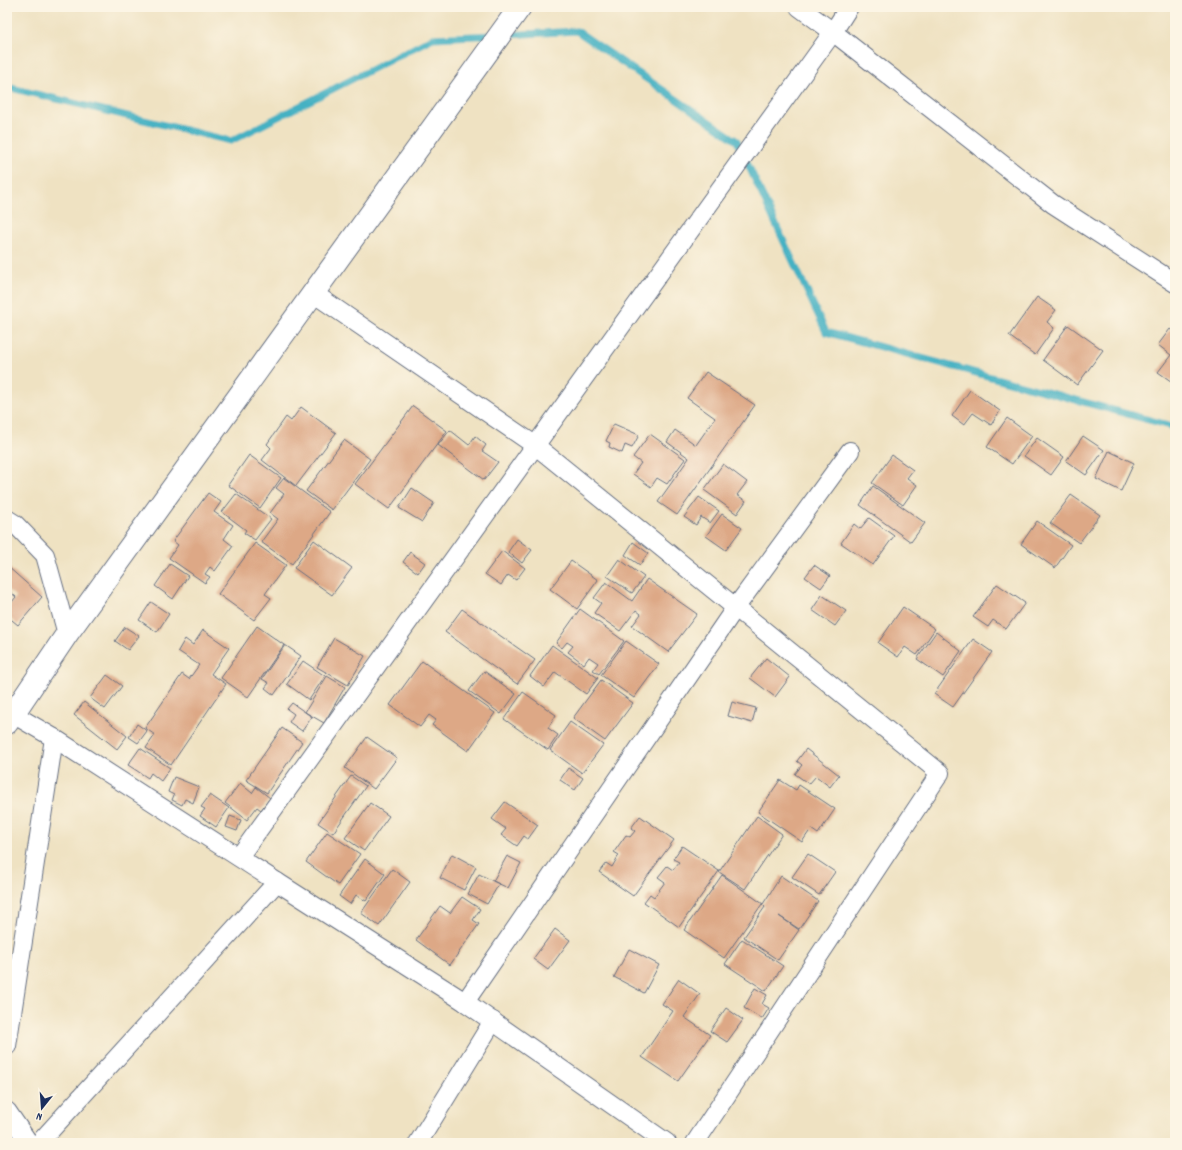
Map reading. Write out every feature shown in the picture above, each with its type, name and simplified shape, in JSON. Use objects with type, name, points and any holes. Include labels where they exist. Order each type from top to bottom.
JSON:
[{"type":"street","points":[[520,7],[67,634],[10,718],[54,738],[465,1002],[667,1143]]},
{"type":"street","points":[[799,7],[1053,204],[1175,283]]},
{"type":"street","points":[[239,856],[536,446],[849,7]]},
{"type":"street","points":[[313,293],[536,446],[940,773],[695,1143]]},
{"type":"street","points":[[465,1002],[736,607],[850,451]]},
{"type":"street","points":[[7,519],[15,524],[45,555],[67,634]]},
{"type":"street","points":[[7,1046],[54,738]]},
{"type":"street","points":[[39,1143],[278,882]]},
{"type":"street","points":[[418,1143],[492,1021]]},
{"type":"street","points":[[7,1111],[29,1143]]},
{"type":"building","points":[[1037,297],[1056,310],[1047,322],[1054,328],[1035,355],[1009,336]]},
{"type":"building","points":[[1068,325],[1103,350],[1077,385],[1043,360]]},
{"type":"building","points":[[1170,329],[1175,333],[1175,384],[1158,372],[1171,355],[1158,345]]},
{"type":"building","points":[[706,372],[755,405],[677,515],[658,502],[689,458],[667,442],[675,430],[696,445],[715,418],[687,398]]},
{"type":"building","points":[[970,390],[1000,411],[991,425],[973,413],[964,425],[952,416]]},
{"type":"building","points":[[413,406],[447,431],[389,509],[355,484]]},
{"type":"building","points":[[301,407],[336,433],[296,486],[262,460],[271,448],[267,444],[286,417],[291,421]]},
{"type":"building","points":[[1007,418],[1032,436],[1012,464],[987,447]]},
{"type":"building","points":[[614,424],[639,435],[632,448],[625,445],[622,453],[609,447],[610,443],[606,441]]},
{"type":"building","points":[[450,430],[469,445],[475,436],[486,445],[482,451],[498,462],[484,480],[438,445]]},
{"type":"building","points":[[650,434],[685,459],[667,484],[657,478],[651,487],[633,474],[641,463],[633,457]]},
{"type":"building","points":[[1083,436],[1104,450],[1086,475],[1066,461]]},
{"type":"building","points":[[1037,438],[1064,457],[1051,475],[1024,456]]},
{"type":"building","points":[[344,440],[370,459],[332,510],[306,491]]},
{"type":"building","points":[[1109,451],[1134,463],[1121,491],[1096,479]]},
{"type":"building","points":[[249,455],[281,478],[260,508],[228,485]]},
{"type":"building","points":[[892,455],[913,470],[907,478],[917,485],[903,505],[872,483]]},
{"type":"building","points":[[723,464],[747,482],[737,495],[746,501],[737,514],[704,490]]},
{"type":"building","points":[[284,478],[330,512],[292,564],[261,542],[278,519],[270,513],[284,494],[276,488]]},
{"type":"building","points":[[873,486],[925,523],[911,542],[860,505]]},
{"type":"building","points":[[412,488],[434,503],[422,522],[399,508]]},
{"type":"building","points":[[208,493],[221,502],[214,512],[233,525],[224,539],[233,546],[215,571],[210,567],[205,574],[210,577],[205,583],[169,558],[178,545],[173,541]]},
{"type":"building","points":[[236,494],[271,519],[255,540],[244,533],[246,530],[222,512]]},
{"type":"building","points":[[1071,495],[1100,515],[1079,543],[1050,523]]},
{"type":"building","points":[[699,497],[719,511],[710,523],[701,517],[696,525],[684,517]]},
{"type":"building","points":[[722,514],[742,528],[726,550],[706,536]]},
{"type":"building","points":[[869,518],[894,536],[873,565],[841,543],[854,524],[860,529]]},
{"type":"building","points":[[1037,521],[1071,545],[1055,568],[1021,544]]},
{"type":"building","points":[[517,539],[532,550],[522,563],[508,552]]},
{"type":"building","points":[[314,540],[352,568],[332,595],[294,568]]},
{"type":"building","points":[[633,542],[648,553],[640,565],[625,555]]},
{"type":"building","points":[[255,543],[286,565],[265,594],[271,598],[254,620],[218,594]]},
{"type":"building","points":[[502,551],[525,568],[516,580],[508,575],[501,585],[485,574]]},
{"type":"building","points":[[410,552],[425,563],[418,573],[403,562]]},
{"type":"building","points":[[619,559],[644,577],[632,593],[607,576]]},
{"type":"building","points":[[571,561],[598,580],[577,609],[550,589]]},
{"type":"building","points":[[170,564],[188,576],[173,599],[155,586]]},
{"type":"building","points":[[814,565],[830,576],[821,588],[805,577]]},
{"type":"building","points":[[7,566],[42,597],[18,625],[7,616],[7,608],[16,597],[7,589]]},
{"type":"building","points":[[647,579],[697,614],[668,652],[632,626],[641,614],[636,610],[620,631],[594,613],[601,603],[594,598],[606,582],[632,601]]},
{"type":"building","points":[[997,584],[1025,603],[1006,629],[993,620],[988,627],[973,617]]},
{"type":"building","points":[[822,595],[846,611],[835,626],[812,610]]},
{"type":"building","points":[[151,602],[169,614],[157,632],[139,620]]},
{"type":"building","points":[[903,607],[935,629],[917,655],[905,647],[898,657],[878,643]]},
{"type":"building","points":[[462,609],[535,660],[517,684],[445,632]]},
{"type":"building","points":[[580,609],[624,641],[599,674],[593,670],[598,663],[589,657],[584,664],[568,652],[573,646],[567,642],[562,648],[556,643]]},
{"type":"building","points":[[257,626],[284,645],[248,697],[221,678]]},
{"type":"building","points":[[125,627],[139,636],[128,650],[115,641]]},
{"type":"building","points":[[203,630],[229,648],[211,674],[226,684],[171,765],[146,748],[155,735],[145,728],[182,674],[189,679],[199,665],[178,651],[185,639],[193,645]]},
{"type":"building","points":[[936,632],[961,651],[943,677],[917,659]]},
{"type":"building","points":[[334,638],[365,656],[348,685],[317,667]]},
{"type":"building","points":[[973,639],[992,652],[953,707],[934,694]]},
{"type":"building","points":[[626,641],[659,664],[634,698],[601,675]]},
{"type":"building","points":[[285,645],[301,656],[274,695],[265,688],[269,683],[262,679]]},
{"type":"building","points":[[552,645],[598,678],[586,694],[555,672],[544,687],[530,676]]},
{"type":"building","points":[[766,658],[790,677],[775,697],[750,678]]},
{"type":"building","points":[[303,661],[325,676],[309,700],[287,684]]},
{"type":"building","points":[[422,661],[495,713],[468,751],[432,725],[436,720],[429,715],[420,727],[390,705]]},
{"type":"building","points":[[484,671],[516,694],[501,714],[469,691]]},
{"type":"building","points":[[107,675],[122,686],[105,709],[90,698]]},
{"type":"building","points":[[327,676],[345,687],[324,723],[305,712]]},
{"type":"building","points":[[601,680],[633,703],[605,741],[573,718]]},
{"type":"building","points":[[523,692],[556,715],[548,728],[558,735],[548,750],[504,719]]},
{"type":"building","points":[[84,702],[127,736],[117,749],[74,715]]},
{"type":"building","points":[[732,702],[756,708],[752,723],[728,716]]},
{"type":"building","points":[[292,703],[312,717],[302,731],[289,722],[294,714],[287,709]]},
{"type":"building","points":[[570,722],[603,745],[582,773],[550,750]]},
{"type":"building","points":[[137,724],[147,731],[138,743],[129,737]]},
{"type":"building","points":[[282,728],[302,742],[267,793],[246,780]]},
{"type":"building","points":[[367,737],[397,758],[374,789],[345,768]]},
{"type":"building","points":[[140,748],[170,768],[161,781],[151,773],[148,778],[128,765]]},
{"type":"building","points":[[806,749],[839,775],[830,787],[816,776],[809,784],[795,774],[802,765],[797,761]]},
{"type":"building","points":[[568,768],[583,778],[575,790],[560,780]]},
{"type":"building","points":[[351,776],[366,786],[333,833],[318,823]]},
{"type":"building","points":[[174,777],[199,787],[193,803],[185,799],[182,805],[172,800],[174,795],[168,792]]},
{"type":"building","points":[[780,780],[796,790],[799,785],[835,809],[818,834],[811,829],[802,842],[758,812]]},
{"type":"building","points":[[240,783],[252,793],[256,787],[270,798],[261,810],[257,807],[247,820],[225,803]]},
{"type":"building","points":[[210,795],[229,808],[216,827],[200,816],[205,809],[201,807]]},
{"type":"building","points":[[505,802],[538,825],[528,839],[524,836],[517,846],[501,835],[506,829],[492,819]]},
{"type":"building","points":[[370,803],[389,816],[364,851],[345,838]]},
{"type":"building","points":[[230,816],[241,820],[237,831],[226,827]]},
{"type":"building","points":[[640,816],[674,840],[633,896],[599,872],[606,863],[612,867],[619,855],[614,852],[626,835],[630,837],[635,831],[631,828]]},
{"type":"building","points":[[757,816],[782,834],[745,889],[719,872]]},
{"type":"building","points":[[327,832],[360,854],[338,885],[306,862]]},
{"type":"building","points":[[682,846],[719,871],[679,927],[644,902],[650,894],[654,897],[665,882],[658,877],[667,866],[673,870],[679,862],[673,859]]},
{"type":"building","points":[[452,854],[476,867],[464,890],[440,878]]},
{"type":"building","points":[[808,854],[835,872],[819,895],[792,877]]},
{"type":"building","points":[[507,856],[521,863],[508,888],[493,881]]},
{"type":"building","points":[[365,859],[385,874],[366,901],[356,895],[350,904],[339,896]]},
{"type":"building","points":[[392,869],[410,882],[379,926],[361,913]]},
{"type":"building","points":[[479,874],[499,884],[487,904],[468,894]]},
{"type":"building","points":[[722,875],[763,904],[781,876],[818,901],[799,929],[779,916],[799,930],[778,960],[744,937],[765,907],[762,904],[724,958],[684,930]]},
{"type":"building","points":[[462,897],[480,909],[473,920],[479,924],[450,965],[416,940],[440,906],[450,913]]},
{"type":"building","points":[[555,929],[570,940],[548,970],[533,959]]},
{"type":"building","points":[[742,939],[783,966],[766,991],[725,964]]},
{"type":"building","points":[[629,949],[659,965],[644,993],[614,977]]},
{"type":"building","points":[[679,979],[700,994],[684,1017],[710,1035],[678,1081],[642,1057],[673,1011],[662,1004]]},
{"type":"building","points":[[755,988],[767,995],[762,1004],[769,1008],[762,1019],[744,1008]]},
{"type":"building","points":[[726,1008],[743,1020],[727,1042],[710,1031]]},
{"type":"waterway","points":[[506,35],[577,31],[737,141],[826,332],[1175,427]]},
{"type":"waterway","points":[[7,87],[231,141],[433,38],[495,35]]}]
